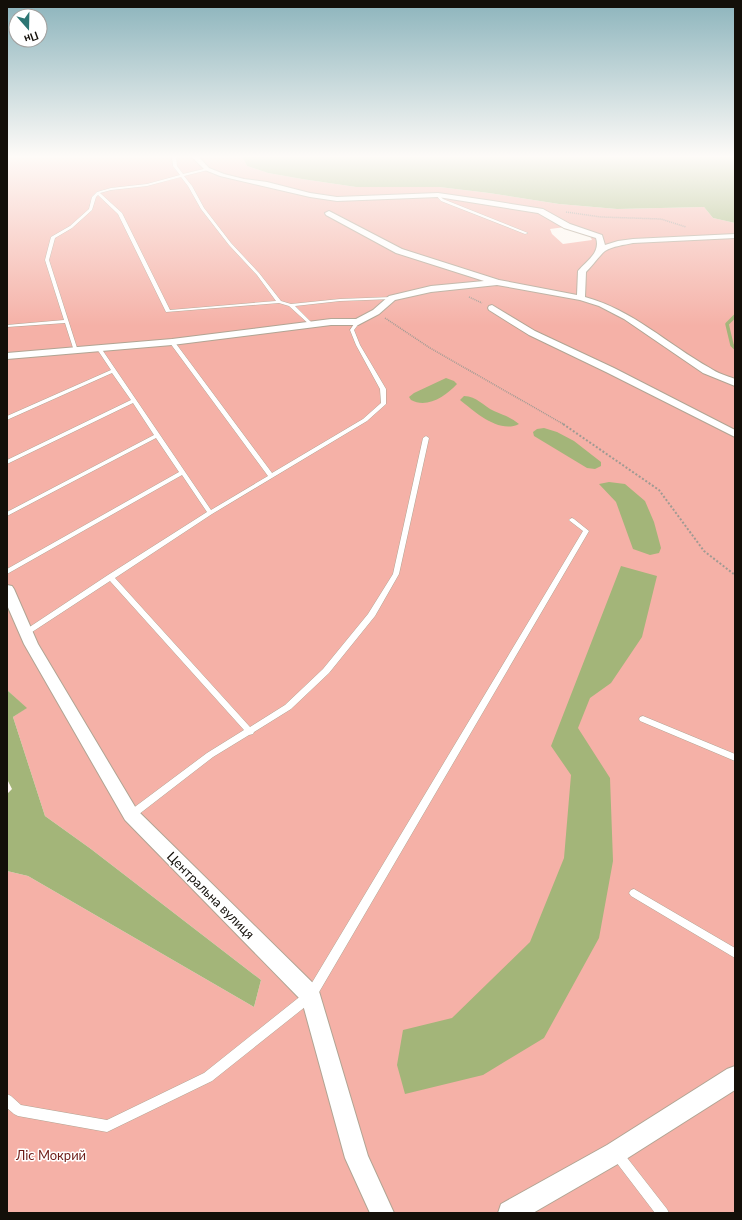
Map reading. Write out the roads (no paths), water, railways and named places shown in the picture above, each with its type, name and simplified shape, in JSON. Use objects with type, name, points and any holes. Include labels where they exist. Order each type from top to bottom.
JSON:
[{"type":"street","points":[[542,212],[567,226],[599,237],[633,241]]},
{"type":"street","points":[[329,213],[399,251],[497,282],[581,298],[602,304],[627,317],[707,371],[735,383]]},
{"type":"street","points":[[581,298],[582,271],[602,249],[618,243],[633,241],[735,236]]},
{"type":"street","points":[[599,237],[603,244],[602,249]]},
{"type":"street","points":[[7,356],[172,342],[331,322],[358,322],[376,312],[392,298],[431,289],[497,282]]},
{"type":"street","points":[[492,308],[532,333],[610,370],[735,434]]},
{"type":"street","name":"Центральна вулиця","points":[[7,589],[31,644],[131,815],[311,995],[357,1158],[382,1213]]},
{"type":"street","points":[[510,1213],[615,1153],[735,1077]]},
{"type":"lane","points":[[76,351],[47,260],[53,237],[71,227],[88,212]]},
{"type":"lane","points":[[120,212],[168,311],[279,302],[291,305],[340,300],[392,298]]},
{"type":"lane","points":[[205,212],[230,244],[258,274],[279,302]]},
{"type":"lane","points":[[472,212],[526,233]]},
{"type":"lane","points":[[291,305],[311,325]]},
{"type":"lane","points":[[7,326],[67,321]]},
{"type":"lane","points":[[26,632],[210,513],[365,420],[384,403],[383,389],[358,345],[352,330],[358,322]]},
{"type":"lane","points":[[172,342],[271,476]]},
{"type":"lane","points":[[99,349],[210,513]]},
{"type":"lane","points":[[7,418],[114,370]]},
{"type":"lane","points":[[7,462],[134,401]]},
{"type":"lane","points":[[7,514],[158,435]]},
{"type":"lane","points":[[131,815],[210,755],[288,708],[326,671],[372,616],[396,574],[426,438]]},
{"type":"lane","points":[[7,572],[183,472]]},
{"type":"lane","points":[[7,1100],[18,1110],[107,1126],[208,1077],[311,995],[586,532],[572,520]]},
{"type":"lane","points":[[110,577],[250,732]]},
{"type":"lane","points":[[643,719],[735,758]]},
{"type":"lane","points":[[634,893],[735,953]]},
{"type":"lane","points":[[615,1153],[663,1213]]},
{"type":"waterway","points":[[735,316],[727,324],[732,345],[735,348]]},
{"type":"park label","name":"Ліс Мокрий","points":[[51,1155]]}]
